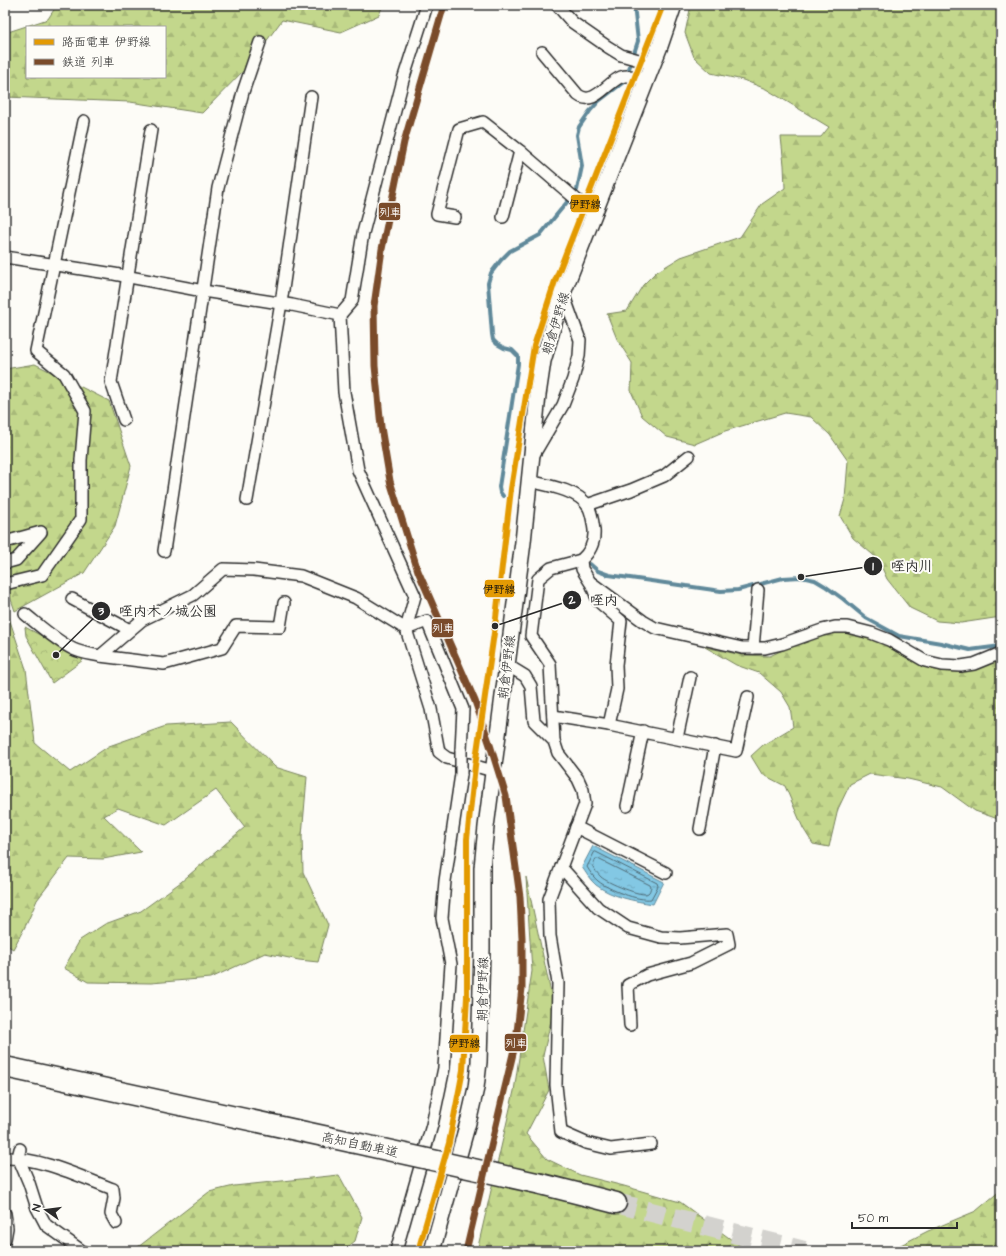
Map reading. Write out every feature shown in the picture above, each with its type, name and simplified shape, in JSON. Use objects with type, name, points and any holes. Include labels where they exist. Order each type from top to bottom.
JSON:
[{"type":"highway","name":"高知自動車道","points":[[5,1052],[104,1088]]},
{"type":"highway","name":"高知自動車道","points":[[5,1067],[541,1184],[616,1203]]},
{"type":"main road","name":"朝倉伊野線","points":[[432,1251],[469,1119],[477,1081],[481,1023],[482,868],[492,771],[523,542],[538,395],[543,361],[563,293],[653,64],[674,5]]},
{"type":"street","points":[[427,5],[403,80],[363,233],[352,301],[340,315],[344,392],[358,470],[415,596],[406,629],[431,709],[439,752],[447,758],[492,771]]},
{"type":"street","points":[[557,5],[572,22],[615,52],[653,64]]},
{"type":"street","points":[[164,551],[218,188],[243,92],[260,42]]},
{"type":"street","points":[[542,52],[582,98],[590,98],[605,89],[617,79],[626,76],[646,80]]},
{"type":"street","points":[[248,500],[281,303],[311,97]]},
{"type":"street","points":[[5,584],[42,575],[81,519],[81,460],[85,411],[64,374],[36,351],[84,121]]},
{"type":"street","points":[[455,217],[437,214],[459,129],[483,122],[580,202],[595,212]]},
{"type":"street","points":[[124,420],[111,382],[129,277],[151,130]]},
{"type":"street","points":[[503,217],[520,151]]},
{"type":"street","points":[[5,257],[281,303],[340,315]]},
{"type":"street","points":[[531,461],[563,405],[573,379],[579,356],[580,340],[563,293]]},
{"type":"street","points":[[588,505],[631,490],[664,476],[689,456]]},
{"type":"street","points":[[529,481],[558,487],[575,495],[588,505],[593,517],[594,535],[592,546],[581,560],[551,568],[538,580],[531,636],[550,664],[554,741],[558,753],[578,779],[583,790],[585,804],[549,899],[550,936],[558,983],[556,1085],[561,1132],[586,1143],[612,1149],[651,1144]]},
{"type":"street","points":[[5,542],[41,532],[16,560],[5,563]]},
{"type":"street","points":[[581,560],[582,569],[590,582],[598,601],[621,621],[616,665],[617,689],[609,725]]},
{"type":"street","points":[[100,656],[142,620],[193,595],[223,569],[254,570],[301,576],[356,598],[406,629]]},
{"type":"street","points":[[590,582],[643,621],[655,628],[742,648],[765,648],[782,644],[822,630],[835,627],[847,627],[871,633],[889,640],[925,661],[942,665],[961,666],[974,664],[1001,653]]},
{"type":"street","points":[[753,648],[758,590]]},
{"type":"street","points":[[72,599],[130,630]]},
{"type":"street","points":[[25,614],[73,649],[100,656],[164,664],[222,648],[236,626],[280,627],[284,603]]},
{"type":"street","points":[[396,1251],[432,1124],[444,1068],[450,964],[442,918],[445,881],[461,774],[462,709],[427,621],[406,629]]},
{"type":"street","points":[[507,665],[525,676],[531,686],[534,721],[554,741]]},
{"type":"street","points":[[677,738],[690,677]]},
{"type":"street","points":[[553,716],[643,731],[736,751],[748,697]]},
{"type":"street","points":[[627,806],[643,731]]},
{"type":"street","points":[[700,829],[715,746]]},
{"type":"street","points":[[576,827],[666,873]]},
{"type":"street","points":[[561,867],[598,908],[628,928],[661,937],[680,938],[727,934],[729,944],[691,963],[647,975],[628,985],[630,1025]]},
{"type":"street","points":[[5,1158],[19,1153],[113,1189],[114,1198],[111,1214],[116,1223]]},
{"type":"street","points":[[19,1153],[37,1208],[46,1225],[82,1251]]},
{"type":"street","points":[[5,1214],[7,1228],[5,1239]]},
{"type":"green space","points":[[57,5],[383,5],[379,15],[341,32],[282,20],[248,66],[202,113],[130,102],[5,97],[5,33],[26,26],[26,78],[166,78],[166,26],[26,26],[48,19]]},
{"type":"green space","points":[[691,5],[1001,5],[1001,617],[961,623],[937,621],[910,608],[887,579],[878,559],[853,538],[840,516],[845,499],[848,461],[830,435],[811,417],[785,413],[725,431],[695,444],[667,437],[642,416],[631,391],[632,363],[617,339],[607,314],[627,311],[643,285],[655,273],[681,257],[740,237],[762,204],[785,188],[781,137],[821,137],[829,127],[766,89],[743,80],[711,73],[694,57],[685,33]]},
{"type":"green space","points":[[35,364],[109,401],[131,466],[115,526],[84,573],[15,611],[5,582],[5,369]]},
{"type":"green space","points":[[5,606],[26,669],[35,743],[70,772],[109,746],[166,726],[231,722],[275,767],[307,777],[302,836],[303,872],[328,925],[318,962],[299,960],[265,953],[211,978],[151,983],[88,982],[64,968],[80,940],[105,924],[141,911],[181,882],[245,827],[216,790],[166,825],[118,808],[104,816],[141,852],[103,859],[69,858],[37,900],[13,949],[5,944]]},
{"type":"green space","points":[[25,627],[68,650],[83,660],[52,683],[26,636]]},
{"type":"green space","points":[[844,630],[875,637],[924,665],[986,665],[1001,659],[1001,820],[975,811],[942,787],[908,779],[870,774],[850,784],[838,809],[829,847],[813,844],[803,828],[785,786],[762,774],[751,756],[763,745],[793,727],[790,707],[781,692],[759,673],[736,665],[705,647],[742,655],[770,656],[797,643],[821,634]]},
{"type":"green space","points":[[526,877],[554,1007],[543,1056],[549,1090],[526,1134],[547,1159],[580,1175],[680,1202],[747,1251],[477,1251],[514,1091],[532,971]]},
{"type":"green space","points":[[339,1175],[362,1217],[355,1241],[343,1251],[133,1251],[209,1192],[234,1186]]},
{"type":"green space","points":[[1001,1190],[1001,1251],[889,1251],[928,1231],[976,1211]]},
{"type":"water","points":[[593,846],[664,882],[653,904],[631,900],[609,893],[596,885],[582,867]]},
{"type":"waterway","points":[[503,496],[499,487],[518,356],[512,350],[504,348],[493,340],[488,283],[491,273],[501,260],[510,251],[540,235],[577,190],[582,166],[577,135],[579,127],[599,101],[625,81],[638,41],[634,5]]},
{"type":"waterway","points":[[590,564],[598,571],[609,575],[721,591],[738,590],[783,578],[801,577],[815,580],[825,586],[866,618],[899,636],[941,643],[970,650],[1001,646]]},
{"type":"tunnel","points":[[616,1203],[804,1251]]},
{"type":"tram line","name":"伊野線","points":[[418,1251],[449,1143],[463,1070],[467,997],[467,839],[475,766],[495,626],[511,489],[534,346],[555,281],[663,5]]},
{"type":"rail line","name":"列車","points":[[444,5],[404,142],[382,249],[374,306],[375,366],[381,427],[390,481],[418,571],[475,701],[491,748],[506,796],[520,897],[522,988],[516,1041],[466,1251]]},
{"type":"place","name":"咥内川","points":[[801,577]]},
{"type":"place","name":"咥内","points":[[495,626]]},
{"type":"place","name":"咥内木ノ城公園","points":[[56,655]]}]
